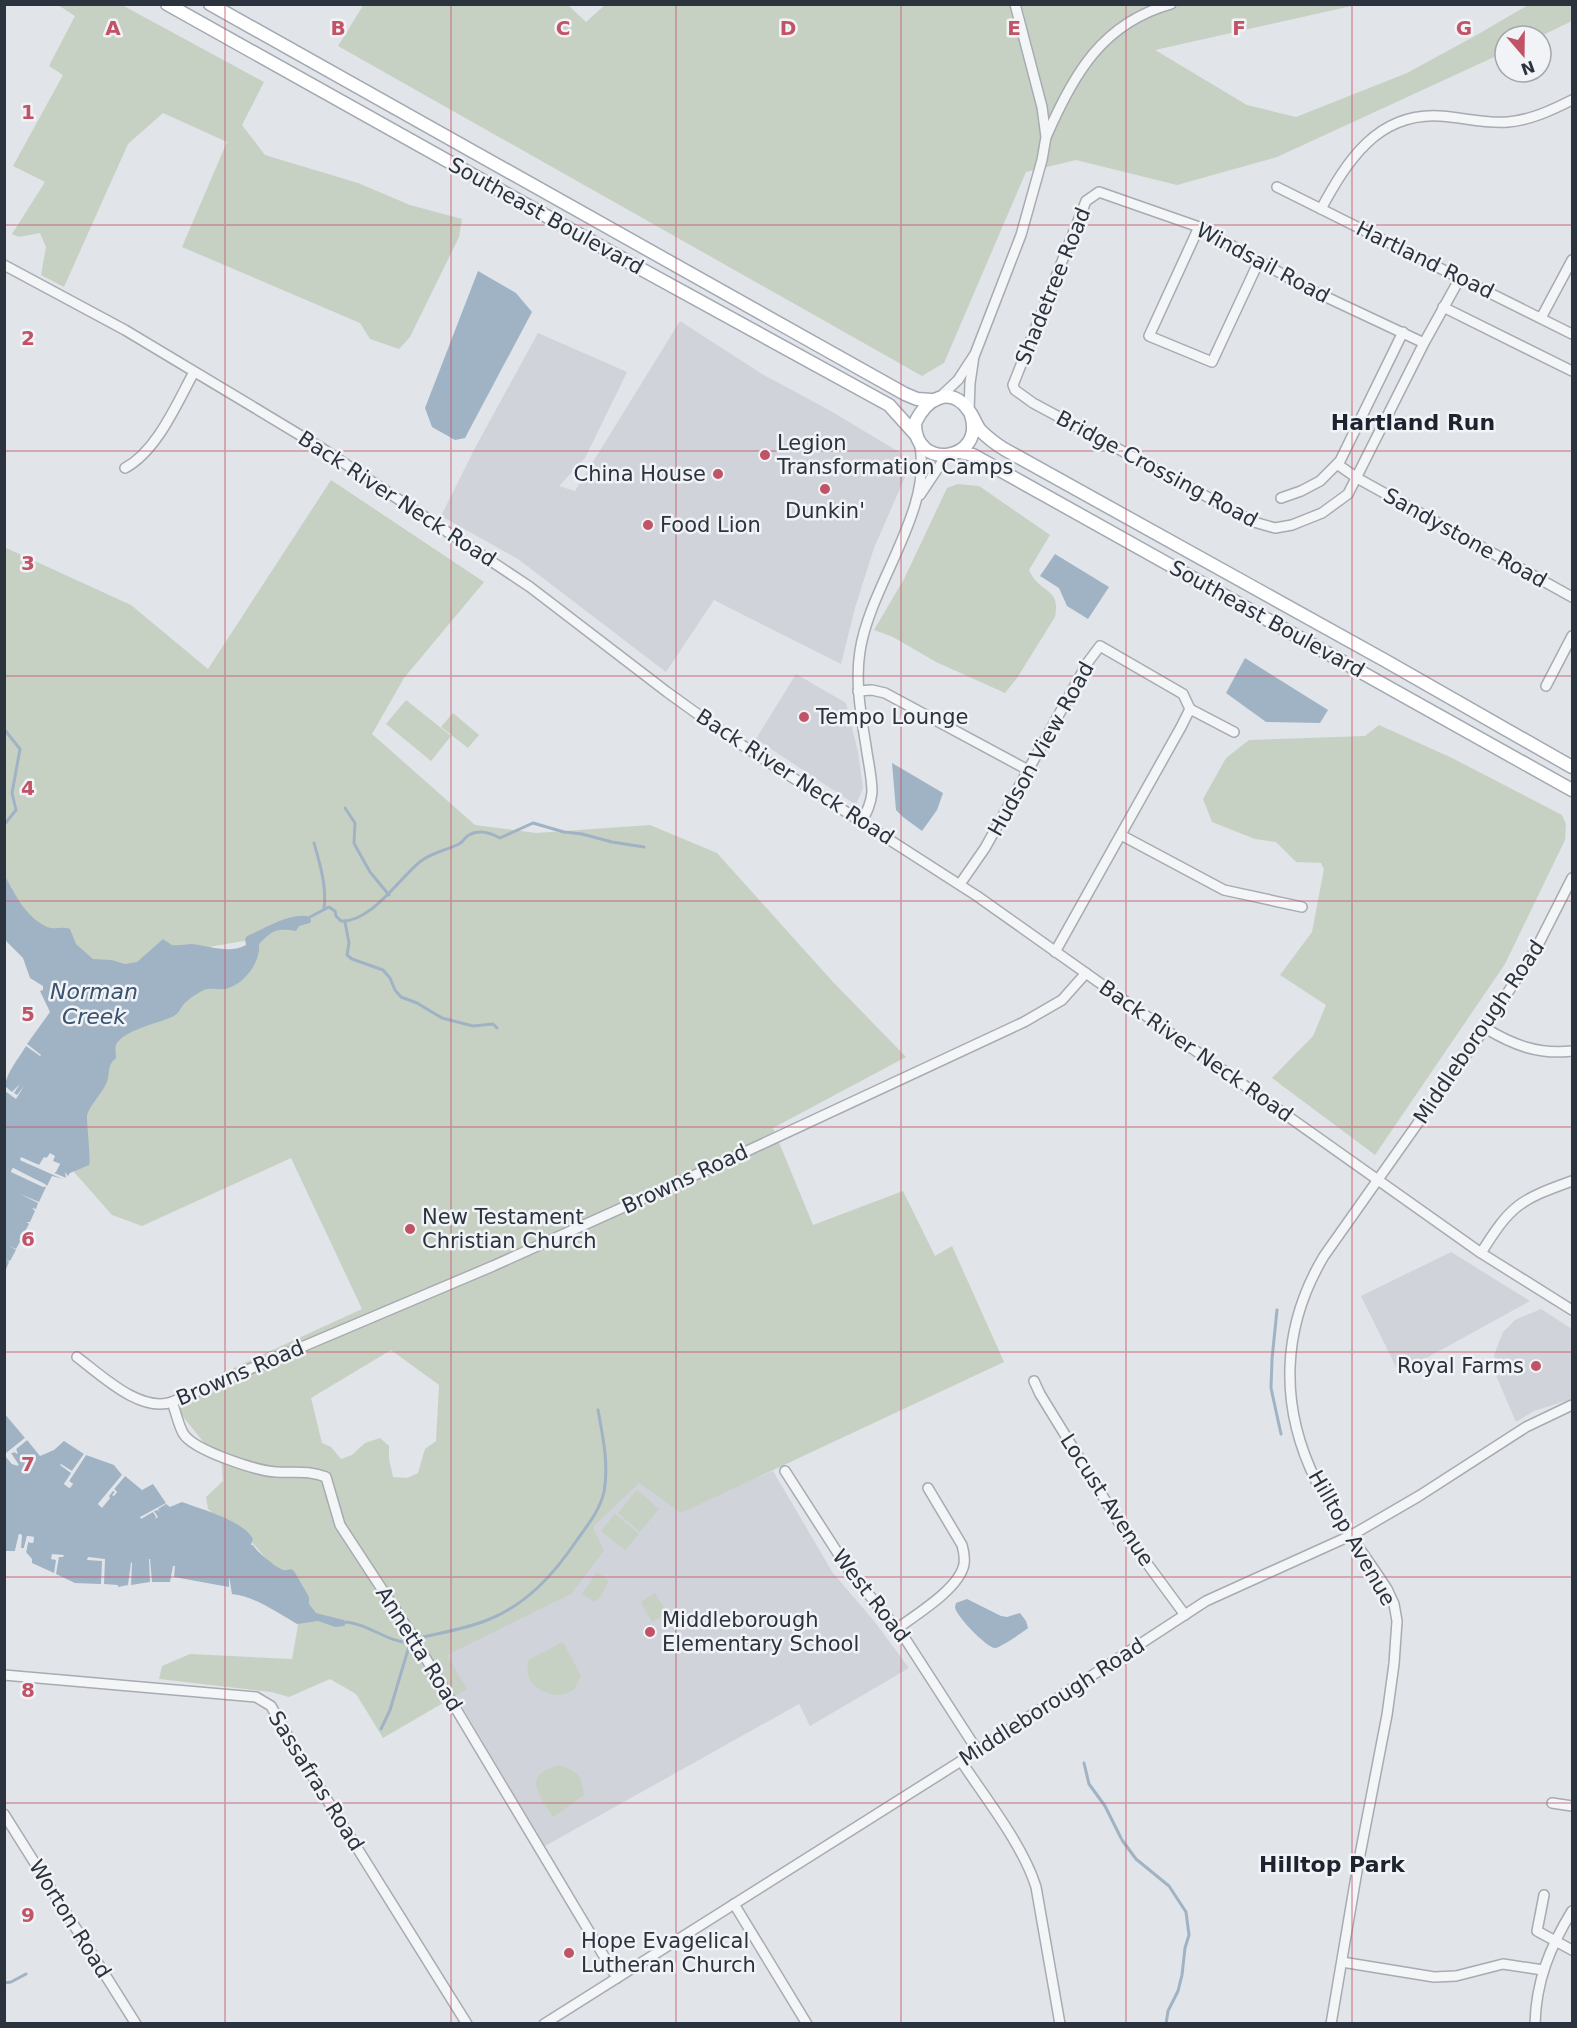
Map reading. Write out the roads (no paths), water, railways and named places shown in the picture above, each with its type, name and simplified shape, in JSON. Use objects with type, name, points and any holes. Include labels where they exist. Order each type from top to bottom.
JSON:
[{"type":"main road","name":"Southeast Boulevard","points":[[167,4],[611,253],[889,405],[918,439]]},
{"type":"main road","name":"Southeast Boulevard","points":[[210,4],[896,388],[917,399],[935,399]]},
{"type":"main road","points":[[952,398],[962,403],[970,413],[973,432],[968,443],[959,452],[946,456],[933,454],[918,439],[915,423],[925,406],[935,399],[952,398]]},
{"type":"main road","name":"Southeast Boulevard","points":[[970,413],[980,430],[1004,449],[1572,767]]},
{"type":"main road","name":"Southeast Boulevard","points":[[959,452],[973,455],[1572,790]]},
{"type":"main road","points":[[1549,753],[1572,760]]},
{"type":"main road","points":[[1559,782],[1572,797]]},
{"type":"street","points":[[1015,4],[1042,107],[1046,137]]},
{"type":"street","points":[[970,413],[970,383],[975,354],[1021,235],[1034,192],[1046,137],[1078,73],[1099,45],[1127,23],[1171,4]]},
{"type":"street","points":[[1321,209],[1340,175],[1364,144],[1401,121],[1437,116],[1483,122],[1509,122],[1542,114],[1572,100]]},
{"type":"street","name":"Hartland Road","points":[[1277,187],[1572,334]]},
{"type":"street","name":"Windsail Road","points":[[1099,192],[1198,227],[1307,288],[1424,343]]},
{"type":"street","name":"Shadetree Road","points":[[1013,385],[1086,201],[1099,192]]},
{"type":"street","points":[[1198,227],[1149,336],[1212,362],[1259,261]]},
{"type":"street","points":[[1541,318],[1572,260]]},
{"type":"street","name":"Back River Neck Road","points":[[4,265],[125,330],[322,450],[530,586],[705,720],[960,884],[1480,1253],[1572,1310]]},
{"type":"street","name":"Bridge Crossing Road","points":[[1013,385],[1015,390],[1034,403],[1254,522],[1275,528],[1292,525],[1322,513],[1348,494],[1424,343],[1460,278]]},
{"type":"street","points":[[1443,308],[1572,371]]},
{"type":"street","points":[[1281,498],[1320,481],[1338,464],[1403,332]]},
{"type":"street","points":[[935,399],[958,380],[975,354]]},
{"type":"street","points":[[125,468],[136,462],[147,451],[194,372]]},
{"type":"street","points":[[917,499],[923,458],[918,439]]},
{"type":"street","points":[[861,822],[868,810],[872,791],[858,691],[858,668],[863,636],[917,499],[946,456]]},
{"type":"street","name":"Sandystone Road","points":[[1338,464],[1357,478],[1572,597]]},
{"type":"street","points":[[1546,686],[1572,636]]},
{"type":"street","name":"Hudson View Road","points":[[960,884],[985,848],[1088,662],[1100,646],[1183,694],[1190,709],[1234,732]]},
{"type":"street","points":[[858,691],[872,690],[885,693],[1028,770]]},
{"type":"street","points":[[1055,952],[1190,709]]},
{"type":"street","points":[[1121,835],[1224,890],[1302,907]]},
{"type":"street","name":"Middleborough Road","points":[[1377,1180],[1485,1028],[1537,947],[1572,878]]},
{"type":"street","name":"Browns Road","points":[[77,1357],[138,1400],[158,1404],[172,1402],[493,1266],[717,1166],[1024,1022],[1062,1000],[1086,973]]},
{"type":"street","points":[[1485,1028],[1508,1042],[1530,1050],[1545,1053],[1572,1051]]},
{"type":"street","name":"Hilltop Avenue","points":[[1331,2024],[1387,1715],[1397,1621],[1394,1604],[1387,1589],[1317,1481],[1305,1456],[1292,1408],[1290,1355],[1298,1313],[1314,1274],[1377,1180]]},
{"type":"street","points":[[1480,1253],[1500,1223],[1515,1207],[1543,1191],[1572,1181]]},
{"type":"street","name":"Locust Avenue","points":[[1034,1382],[1129,1539],[1185,1615]]},
{"type":"street","name":"Annetta Road","points":[[172,1402],[183,1434],[201,1447],[229,1460],[262,1470],[309,1471],[326,1477],[340,1525],[410,1632],[617,1978]]},
{"type":"street","name":"Middleborough Road","points":[[544,2024],[556,2020],[617,1978],[961,1761],[1185,1615],[1226,1591],[1352,1535],[1419,1497],[1526,1427],[1572,1405]]},
{"type":"street","name":"West Road","points":[[785,1471],[850,1572],[898,1628],[977,1750]]},
{"type":"street","points":[[898,1628],[954,1583],[964,1567],[962,1545],[928,1488]]},
{"type":"street","name":"Sassafras Road","points":[[4,1675],[256,1697],[271,1706],[291,1742],[467,2024]]},
{"type":"street","points":[[961,1761],[1022,1855],[1033,1876],[1060,2024]]},
{"type":"street","points":[[1552,1803],[1572,1806]]},
{"type":"street","name":"Worton Road","points":[[4,1814],[136,2024]]},
{"type":"street","points":[[1544,1895],[1537,1931],[1572,1950]]},
{"type":"street","points":[[734,1904],[807,2024]]},
{"type":"street","points":[[1535,2024],[1538,1991],[1543,1970],[1572,1911]]},
{"type":"street","points":[[1342,1962],[1434,1977],[1456,1976],[1503,1964],[1543,1970]]},
{"type":"water","points":[[478,271],[516,293],[532,312],[465,438],[455,440],[432,427],[425,408]]},
{"type":"water","points":[[1055,554],[1109,587],[1088,619],[1067,606],[1059,588],[1040,576]]},
{"type":"water","points":[[1245,658],[1328,710],[1320,723],[1266,722],[1226,693]]},
{"type":"water","points":[[892,763],[943,793],[937,810],[922,831],[896,810]]},
{"type":"water","name":"Norman Creek","points":[[5,876],[22,905],[39,922],[50,928],[70,929],[76,944],[93,959],[112,960],[125,964],[137,962],[163,939],[172,945],[192,944],[233,949],[246,945],[247,936],[295,916],[310,917],[311,921],[299,926],[296,931],[279,930],[268,936],[259,944],[257,958],[250,972],[239,983],[225,989],[202,991],[187,1001],[174,1016],[134,1031],[120,1040],[116,1045],[116,1058],[111,1064],[106,1084],[88,1114],[89,1165],[68,1176],[65,1172],[66,1178],[53,1173],[60,1164],[52,1161],[50,1154],[40,1165],[20,1160],[63,1179],[52,1176],[47,1186],[13,1168],[11,1171],[46,1187],[39,1202],[20,1194],[38,1203],[36,1209],[32,1208],[35,1211],[30,1222],[27,1222],[29,1224],[23,1235],[20,1234],[23,1236],[16,1249],[10,1246],[16,1250],[10,1261],[7,1260],[9,1262],[5,1272],[5,1091],[16,1099],[24,1086],[17,1095],[14,1093],[20,1084],[12,1092],[5,1086],[10,1070],[26,1046],[41,1055],[27,1044],[50,1012],[40,991],[43,990],[43,986],[30,978],[23,958],[5,940]]},
{"type":"water","points":[[4,1413],[25,1438],[5,1454],[4,1454]]},
{"type":"water","points":[[27,1440],[40,1456],[54,1450],[64,1441],[84,1454],[72,1471],[60,1465],[72,1473],[64,1484],[69,1488],[73,1484],[69,1481],[86,1455],[114,1465],[122,1475],[98,1504],[102,1507],[110,1498],[108,1496],[113,1490],[115,1492],[113,1496],[117,1492],[114,1489],[125,1476],[142,1490],[153,1484],[166,1503],[140,1517],[141,1519],[153,1512],[155,1519],[158,1517],[154,1511],[160,1512],[158,1509],[166,1504],[170,1507],[182,1502],[232,1521],[248,1533],[253,1539],[251,1545],[270,1561],[282,1570],[294,1571],[309,1597],[309,1604],[316,1613],[344,1620],[346,1623],[344,1626],[335,1627],[318,1621],[297,1624],[258,1602],[232,1594],[229,1576],[229,1587],[174,1577],[175,1566],[173,1566],[170,1582],[152,1582],[150,1559],[150,1582],[131,1585],[131,1562],[128,1585],[118,1587],[118,1585],[104,1584],[105,1559],[88,1557],[87,1560],[102,1561],[101,1584],[75,1583],[56,1574],[59,1557],[64,1555],[52,1554],[51,1559],[56,1560],[54,1573],[32,1563],[32,1559],[26,1552],[28,1542],[33,1543],[34,1537],[27,1536],[24,1548],[21,1548],[22,1535],[19,1534],[15,1551],[5,1551],[4,1455],[12,1464],[18,1466],[11,1453],[17,1454],[16,1449]]},
{"type":"water","points":[[967,1599],[1001,1616],[1007,1617],[1020,1613],[1028,1628],[1002,1645],[991,1647],[956,1611],[956,1603]]},
{"type":"waterway","points":[[4,729],[20,749],[12,793],[16,810],[4,825]]},
{"type":"waterway","points":[[345,808],[355,823],[354,843],[356,847],[370,872],[389,895]]},
{"type":"waterway","points":[[310,917],[329,907],[335,911],[341,921],[352,920],[363,915],[384,898],[421,861],[459,844],[477,832],[489,833],[500,838],[533,823],[564,832],[644,847]]},
{"type":"waterway","points":[[314,843],[324,884],[324,909]]},
{"type":"waterway","points":[[345,922],[349,943],[347,955],[383,970],[401,997],[417,1003],[442,1018],[473,1026],[493,1024],[497,1028]]},
{"type":"waterway","points":[[1277,1310],[1271,1388],[1281,1434]]},
{"type":"waterway","points":[[423,1637],[474,1625],[504,1612],[528,1596],[559,1564],[593,1518],[604,1492],[606,1461],[598,1410]]},
{"type":"waterway","points":[[346,1622],[354,1623],[394,1640],[410,1643],[390,1710],[381,1729]]},
{"type":"waterway","points":[[1084,1763],[1089,1784],[1105,1806],[1121,1838]]},
{"type":"waterway","points":[[1122,1840],[1136,1859],[1169,1886],[1186,1912],[1189,1935],[1182,1975],[1178,1991],[1168,2011],[1166,2024]]},
{"type":"waterway","points":[[4,1983],[26,1974]]},
{"type":"place","name":"Legion Transformation Camps","points":[[765,455]]},
{"type":"place","name":"China House","points":[[718,474]]},
{"type":"place","name":"Dunkin'","points":[[825,489]]},
{"type":"place","name":"Food Lion","points":[[648,525]]},
{"type":"place","name":"Tempo Lounge","points":[[804,717]]},
{"type":"place","name":"New Testament Christian Church","points":[[410,1229]]},
{"type":"place","name":"Royal Farms","points":[[1536,1366]]},
{"type":"place","name":"Middleborough Elementary School","points":[[650,1632]]},
{"type":"place","name":"Hope Evagelical Lutheran Church","points":[[569,1953]]},
{"type":"district","name":"Hartland Run","points":[[1413,422]]},
{"type":"district","name":"Hilltop Park","points":[[1332,1864]]}]
